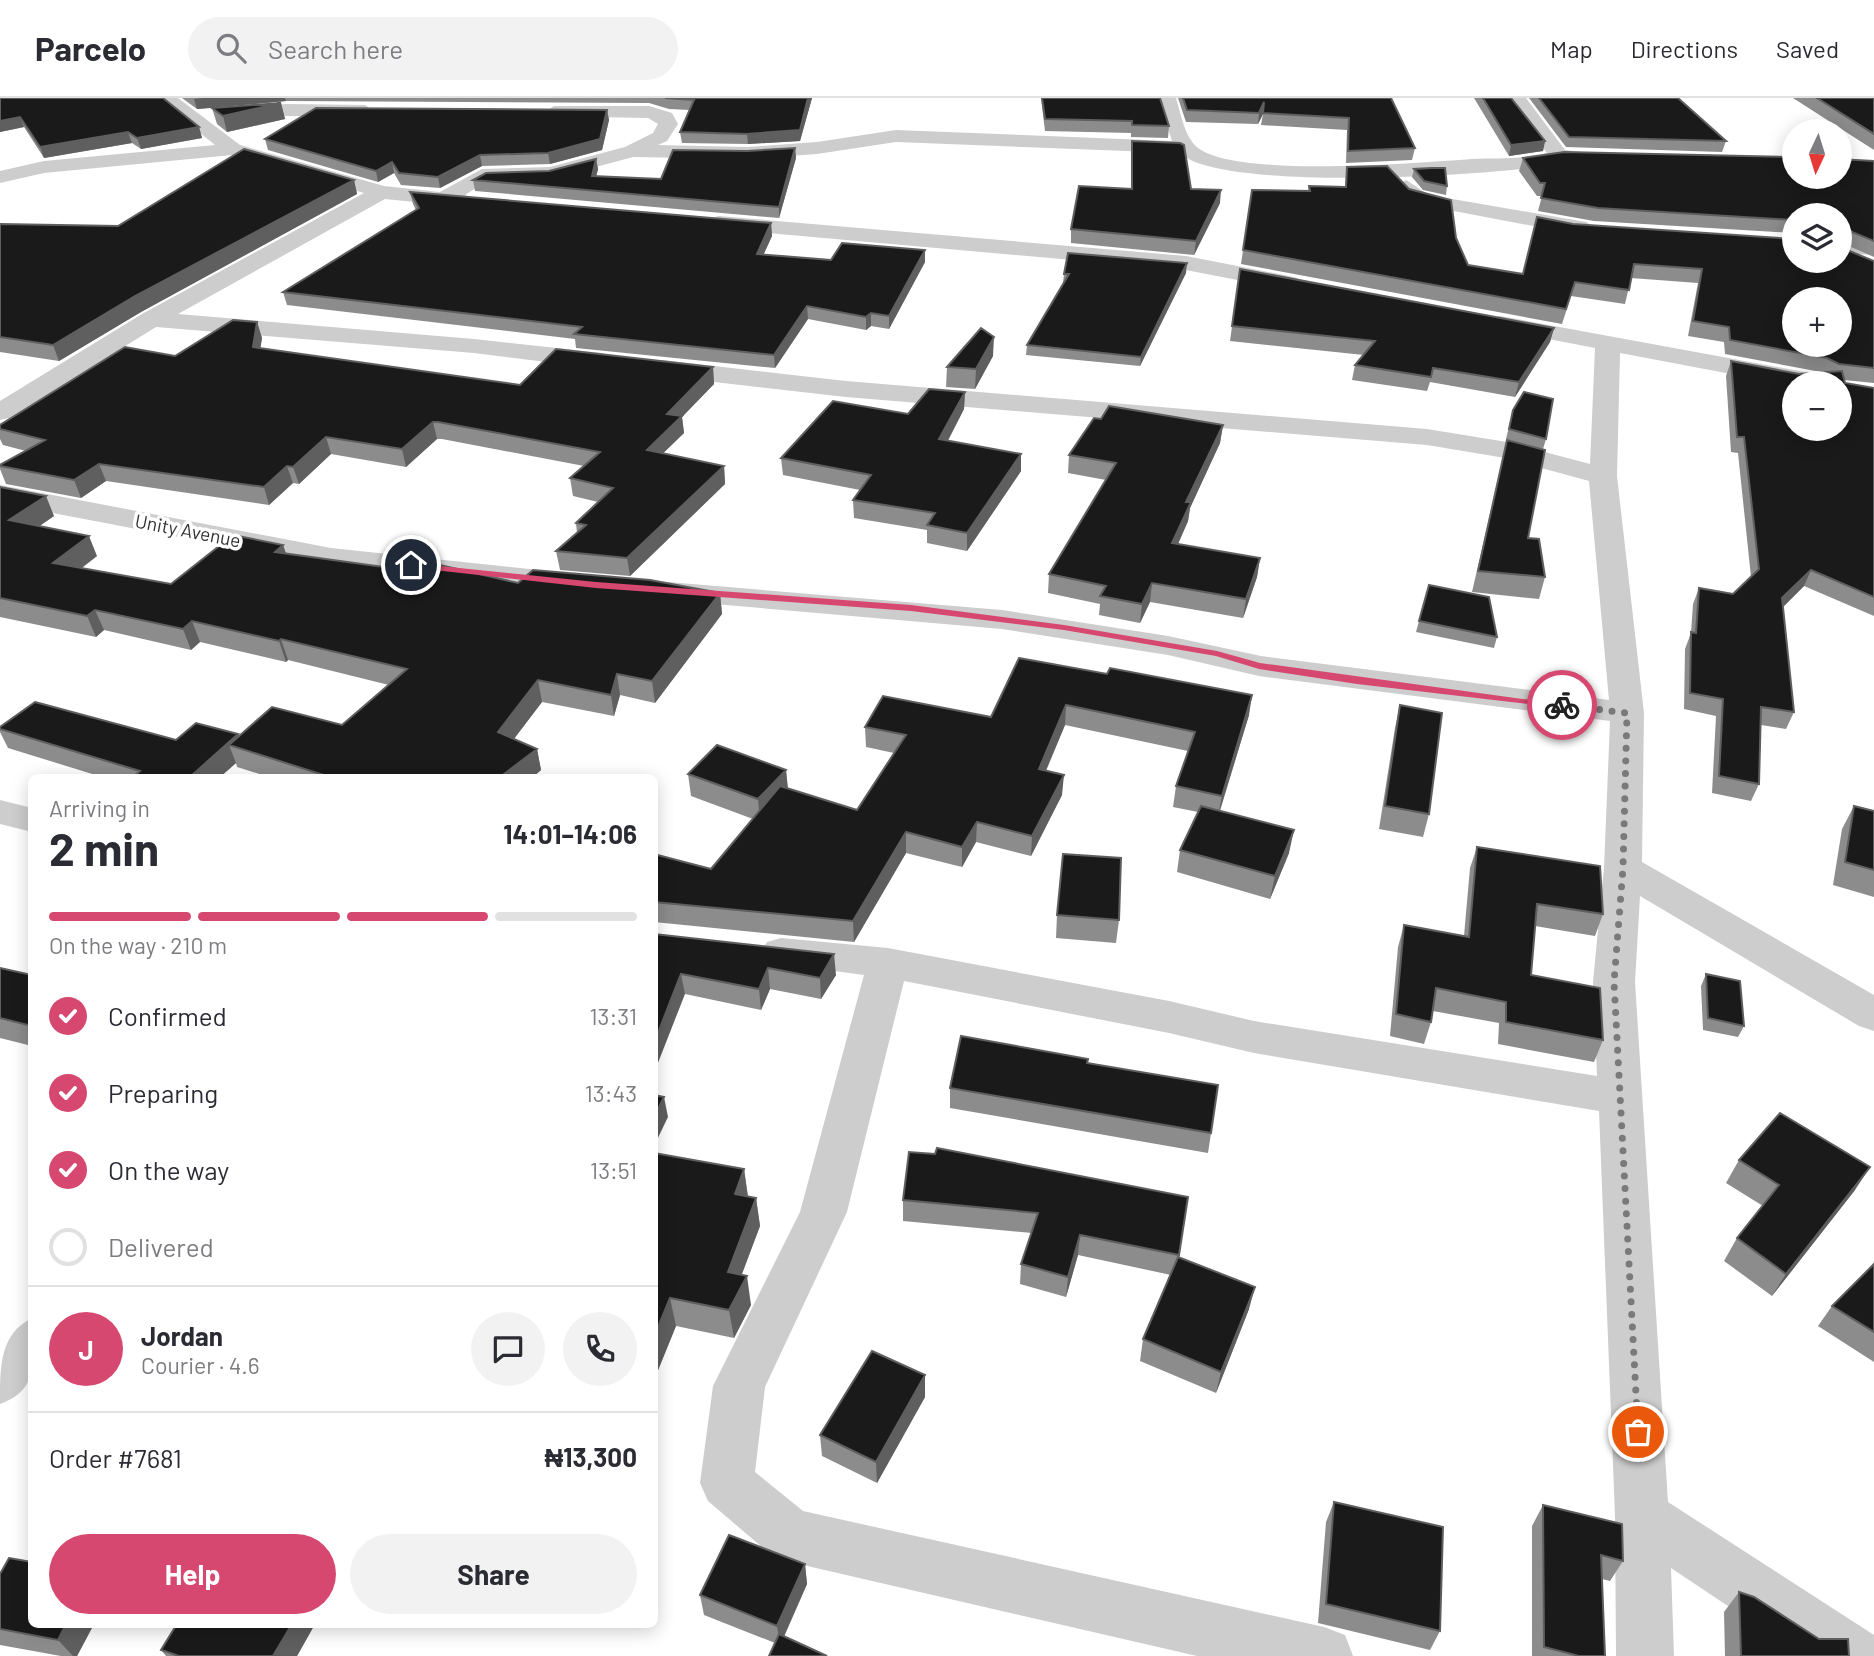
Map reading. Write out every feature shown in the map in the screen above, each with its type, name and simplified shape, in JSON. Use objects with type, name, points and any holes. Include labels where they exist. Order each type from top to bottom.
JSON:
[{"type":"street","points":[[166,98],[233,149],[382,192],[484,202]]},
{"type":"street","points":[[1167,98],[1185,147]]},
{"type":"street","points":[[1513,98],[1522,104],[1559,156]]},
{"type":"street","points":[[191,118],[286,110],[384,111]]},
{"type":"street","points":[[443,199],[482,176],[551,173],[632,152],[660,137],[668,124],[665,117],[649,112],[537,111]]},
{"type":"street","points":[[632,152],[789,150],[897,136],[1185,147],[1201,158],[1249,169],[1391,169],[1541,161],[1559,156],[1598,157]]},
{"type":"street","points":[[0,177],[44,167],[233,149]]},
{"type":"street","points":[[1391,169],[1414,196],[1424,200],[1602,231]]},
{"type":"street","points":[[0,412],[151,319],[382,192]]},
{"type":"street","points":[[691,220],[1186,263],[1309,287]]},
{"type":"street","points":[[1852,247],[1874,248]]},
{"type":"street","points":[[1852,258],[1874,267]]},
{"type":"street","points":[[1472,318],[1782,376]]},
{"type":"street","points":[[151,319],[474,346],[846,389],[1427,437],[1507,450],[1603,476]]},
{"type":"street","points":[[1608,344],[1603,476],[1627,713],[1623,868],[1614,965],[1642,1516],[1645,1656]]},
{"type":"street","name":"Unity Avenue","points":[[0,494],[331,557],[623,587],[911,608],[1013,621],[1217,654],[1259,666],[1333,677],[1627,713]]},
{"type":"street","points":[[0,812],[28,819]]},
{"type":"street","points":[[1623,868],[1874,1015]]},
{"type":"street","points":[[737,947],[888,963],[1169,1017],[1254,1037],[1620,1097]]},
{"type":"street","points":[[888,963],[823,1212],[739,1386],[727,1483],[790,1535],[1324,1656]]},
{"type":"street","points":[[0,1381],[28,1345]]},
{"type":"street","points":[[1642,1516],[1854,1656]]},
{"type":"building","points":[[0,98],[163,98],[199,127],[137,138],[128,132],[40,147],[20,117],[0,121]]},
{"type":"building","points":[[665,98],[808,98],[800,130],[747,134],[680,132],[694,100]]},
{"type":"building","points":[[1042,98],[1160,98],[1169,126],[1132,125],[1132,121],[1045,119]]},
{"type":"building","points":[[1183,98],[1391,98],[1415,148],[1348,151],[1349,118],[1263,113],[1264,102],[1259,113],[1187,110]]},
{"type":"building","points":[[1483,98],[1511,98],[1545,141],[1511,145]]},
{"type":"building","points":[[1539,98],[1678,98],[1726,141],[1569,137]]},
{"type":"building","points":[[1817,98],[1874,98],[1874,134]]},
{"type":"building","points":[[281,103],[223,116],[212,108]]},
{"type":"building","points":[[316,108],[607,110],[600,139],[548,153],[480,155],[438,177],[399,173],[392,162],[376,171],[265,139]]},
{"type":"building","points":[[1132,141],[1184,145],[1191,189],[1221,190],[1196,241],[1071,229],[1079,186],[1132,189]]},
{"type":"building","points":[[795,148],[779,207],[473,180],[486,173],[549,171],[596,159],[592,176],[661,179],[673,150],[747,151]]},
{"type":"building","points":[[244,149],[354,180],[135,296],[53,345],[0,337],[0,224],[118,226]]},
{"type":"building","points":[[1564,152],[1782,157],[1782,189],[1852,189],[1852,160],[1874,161],[1874,241],[1852,232],[1852,203],[1782,203],[1782,219],[1598,208],[1541,198],[1545,183],[1540,183],[1523,158]]},
{"type":"building","points":[[1387,166],[1409,189],[1451,200],[1456,238],[1468,265],[1523,274],[1537,217],[1573,224],[1782,238],[1782,273],[1852,273],[1852,252],[1874,261],[1874,368],[1839,364],[1822,357],[1852,357],[1852,287],[1782,287],[1782,350],[1730,340],[1729,327],[1693,321],[1702,269],[1634,264],[1629,290],[1575,282],[1566,309],[1243,250],[1252,190],[1310,191],[1309,186],[1346,187],[1347,167]]},
{"type":"building","points":[[1445,168],[1447,186],[1424,181],[1414,169]]},
{"type":"building","points":[[410,192],[771,223],[757,254],[831,260],[842,243],[925,250],[889,316],[871,313],[866,317],[807,306],[774,355],[574,334],[582,327],[283,292],[419,208]]},
{"type":"building","points":[[1068,253],[1187,263],[1141,357],[1027,345],[1069,274],[1064,274]]},
{"type":"building","points":[[1240,269],[1554,328],[1519,382],[1433,368],[1431,377],[1355,365],[1375,341],[1232,326]]},
{"type":"building","points":[[233,320],[257,322],[253,347],[520,385],[556,349],[713,367],[667,414],[682,416],[647,450],[724,466],[627,558],[556,551],[586,525],[576,523],[613,488],[570,478],[600,452],[438,422],[433,422],[402,449],[326,437],[293,467],[287,466],[264,487],[99,464],[74,480],[0,466],[45,440],[0,429],[0,425],[125,347],[175,356]]},
{"type":"building","points":[[981,328],[994,337],[976,369],[947,367]]},
{"type":"building","points":[[1731,361],[1783,371],[1782,441],[1852,441],[1852,384],[1874,388],[1874,597],[1811,570],[1782,598],[1794,712],[1761,707],[1759,784],[1719,776],[1723,699],[1690,693],[1691,632],[1696,633],[1699,588],[1733,594],[1759,569],[1744,437],[1737,437]]},
{"type":"building","points":[[929,389],[965,392],[939,439],[1021,454],[967,533],[927,525],[935,513],[853,500],[871,475],[781,458],[833,401],[908,414]]},
{"type":"building","points":[[1524,392],[1553,399],[1546,439],[1509,429],[1513,410]]},
{"type":"building","points":[[1109,406],[1223,425],[1186,502],[1191,502],[1172,543],[1260,558],[1246,599],[1152,583],[1142,604],[1100,596],[1106,586],[1049,574],[1116,463],[1069,455],[1094,418],[1101,419]]},
{"type":"building","points":[[1507,440],[1545,450],[1528,538],[1539,539],[1545,577],[1478,571]]},
{"type":"building","points":[[0,487],[46,496],[9,520],[89,536],[53,563],[171,584],[233,535],[283,545],[275,552],[427,573],[436,564],[518,583],[533,570],[650,580],[720,593],[652,681],[617,674],[611,695],[538,680],[498,732],[537,749],[504,774],[321,774],[229,745],[272,707],[342,725],[407,669],[192,621],[183,629],[95,610],[87,616],[0,598]]},
{"type":"building","points":[[1429,585],[1489,597],[1497,637],[1419,621]]},
{"type":"building","points":[[1019,658],[1107,674],[1110,668],[1252,695],[1222,796],[1176,786],[1195,732],[1066,705],[1039,769],[1064,775],[1032,836],[977,822],[962,847],[906,832],[853,921],[658,902],[658,855],[711,869],[780,786],[857,810],[906,735],[865,727],[883,696],[991,717]]},
{"type":"building","points":[[35,702],[176,740],[196,723],[238,734],[193,774],[136,774],[140,771],[0,727]]},
{"type":"building","points":[[1400,705],[1442,713],[1429,814],[1385,806]]},
{"type":"building","points":[[717,745],[786,770],[758,799],[688,774]]},
{"type":"building","points":[[1201,806],[1294,830],[1275,876],[1180,850]]},
{"type":"building","points":[[1854,806],[1874,811],[1874,870],[1845,862]]},
{"type":"building","points":[[1477,847],[1600,866],[1603,914],[1537,904],[1531,975],[1600,988],[1603,1040],[1506,1022],[1506,1002],[1436,988],[1431,1022],[1396,1014],[1404,925],[1469,937]]},
{"type":"building","points":[[1063,854],[1121,858],[1119,920],[1057,915]]},
{"type":"building","points":[[658,934],[834,954],[820,978],[768,968],[759,989],[681,974],[658,1033]]},
{"type":"building","points":[[0,968],[28,974],[28,1025],[0,1018]]},
{"type":"building","points":[[1706,974],[1740,981],[1744,1026],[1708,1018]]},
{"type":"building","points":[[961,1036],[1088,1059],[1087,1063],[1218,1085],[1211,1133],[950,1088]]},
{"type":"building","points":[[658,1096],[664,1097],[658,1109]]},
{"type":"building","points":[[1780,1113],[1870,1167],[1786,1274],[1737,1238],[1779,1185],[1739,1160]]},
{"type":"building","points":[[937,1148],[1188,1197],[1179,1255],[1080,1235],[1068,1277],[1021,1264],[1038,1213],[903,1200],[909,1152],[935,1154]]},
{"type":"building","points":[[658,1154],[744,1169],[735,1194],[756,1198],[728,1272],[747,1276],[729,1310],[670,1298],[658,1327]]},
{"type":"building","points":[[1178,1257],[1255,1287],[1221,1372],[1143,1339]]},
{"type":"building","points":[[1874,1264],[1874,1332],[1832,1306]]},
{"type":"building","points":[[872,1351],[925,1375],[876,1462],[820,1435]]},
{"type":"building","points":[[1334,1502],[1443,1527],[1440,1631],[1326,1604]]},
{"type":"building","points":[[1543,1505],[1622,1524],[1623,1561],[1601,1555],[1605,1656],[1579,1656],[1544,1647]]},
{"type":"building","points":[[729,1535],[805,1564],[777,1626],[700,1595]]},
{"type":"building","points":[[9,1558],[28,1561],[28,1628],[64,1628],[58,1640],[0,1629],[0,1574]]},
{"type":"building","points":[[1739,1592],[1754,1597],[1819,1639],[1848,1639],[1849,1656],[1741,1656]]},
{"type":"building","points":[[175,1628],[290,1628],[273,1656],[179,1656],[161,1650]]},
{"type":"building","points":[[779,1634],[827,1656],[769,1656]]},
{"type":"way so far","points":[[1562,705],[1627,713],[1623,868],[1614,982],[1638,1432]]},
{"type":"route","points":[[411,565],[596,585],[911,608],[1064,628],[1217,654],[1259,666],[1357,681],[1562,705]]}]
